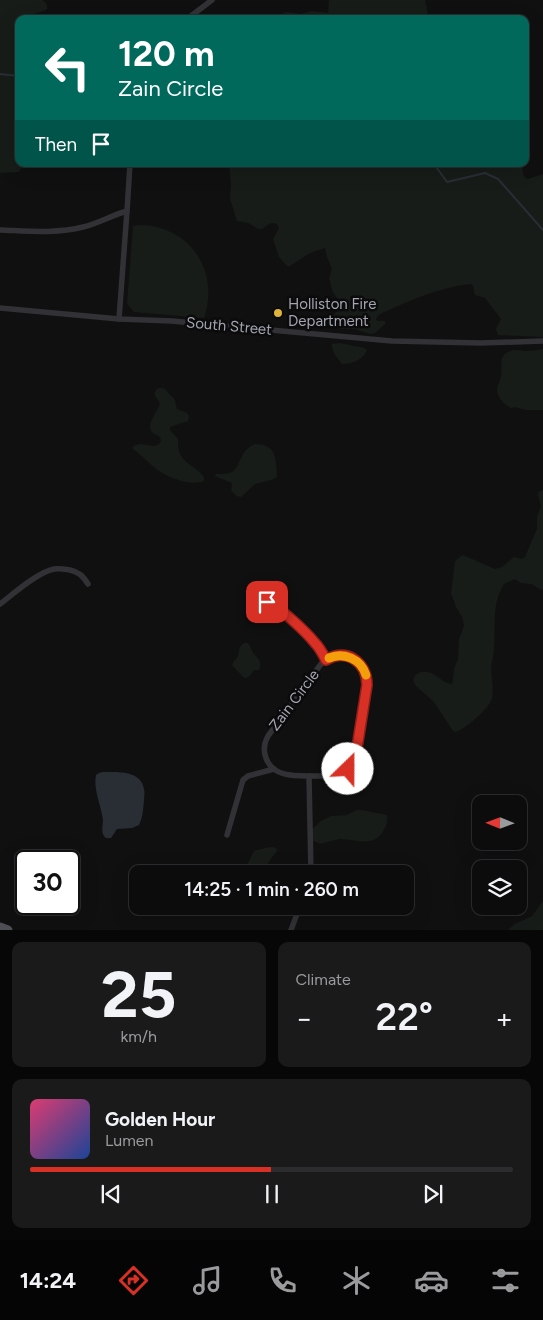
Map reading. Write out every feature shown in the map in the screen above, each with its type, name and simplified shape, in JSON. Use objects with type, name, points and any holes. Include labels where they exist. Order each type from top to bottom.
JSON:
[{"type":"main road","points":[[0,927],[8,930]]},
{"type":"street","points":[[192,15],[212,0]]},
{"type":"street","points":[[119,319],[130,167]]},
{"type":"street","points":[[0,230],[49,231],[75,229],[127,211]]},
{"type":"street","name":"South Street","points":[[0,308],[392,340],[458,343],[543,341]]},
{"type":"street","points":[[0,604],[41,574],[53,569],[68,570],[79,574],[88,584]]},
{"type":"street","name":"Zain Circle","points":[[263,602],[274,605],[307,634],[316,643],[326,660]]},
{"type":"street","name":"Zain Circle","points":[[334,656],[343,656],[358,661],[365,670],[367,685],[356,754],[352,765],[338,774],[309,776],[286,775],[274,769],[268,762],[264,752],[265,741],[318,667],[334,656]]},
{"type":"street","points":[[227,835],[242,780],[248,776],[274,769]]},
{"type":"street","points":[[309,776],[311,865]]},
{"type":"street","points":[[291,930],[297,915]]},
{"type":"shaded area","points":[[0,0],[42,0],[47,5],[47,9],[44,11],[32,15],[15,15],[15,167],[22,167],[19,172],[0,173]]},
{"type":"shaded area","points":[[329,0],[425,0],[428,15],[280,15],[286,12],[301,14],[312,11],[328,13]]},
{"type":"shaded area","points":[[229,167],[523,167],[524,177],[528,179],[543,174],[543,337],[498,335],[496,329],[501,319],[485,298],[475,295],[471,284],[436,291],[380,314],[376,319],[377,321],[385,321],[385,324],[375,333],[370,334],[355,329],[341,329],[334,326],[333,315],[340,309],[341,303],[333,293],[329,278],[332,269],[325,248],[310,253],[287,266],[279,257],[273,239],[279,228],[278,225],[271,223],[262,229],[258,229],[248,223],[237,221],[230,199]]},
{"type":"shaded area","points":[[133,226],[158,227],[173,233],[186,242],[197,254],[204,268],[208,284],[208,301],[204,318],[134,312],[127,304]]},
{"type":"shaded area","points":[[340,343],[367,350],[357,361],[342,364],[332,348],[332,344]]},
{"type":"shaded area","points":[[543,349],[543,410],[509,407],[502,401],[497,392],[503,357],[513,350],[529,351]]},
{"type":"shaded area","points":[[159,388],[166,390],[174,398],[177,409],[187,413],[189,416],[188,421],[170,427],[170,430],[178,439],[181,456],[202,474],[204,481],[193,483],[171,477],[157,470],[133,449],[133,446],[140,444],[155,446],[161,441],[160,437],[153,433],[150,426],[160,403],[155,393]]},
{"type":"shaded area","points":[[255,444],[268,447],[274,454],[277,477],[255,484],[241,497],[237,496],[231,491],[232,483],[215,476],[216,474],[226,474],[235,470],[246,450]]},
{"type":"shaded area","points":[[543,490],[543,590],[531,584],[521,583],[515,579],[504,584],[497,600],[495,615],[494,650],[491,667],[493,689],[491,701],[470,723],[456,732],[453,731],[434,702],[416,686],[413,680],[417,674],[427,672],[452,684],[454,669],[458,659],[459,639],[464,625],[451,593],[455,562],[463,555],[495,569],[502,567],[514,557],[522,559],[525,557],[537,529],[537,517],[541,506],[538,495]]},
{"type":"shaded area","points":[[244,643],[248,643],[259,660],[260,665],[258,670],[254,670],[246,678],[232,665],[238,656],[240,647]]},
{"type":"shaded area","points":[[103,772],[121,772],[133,775],[142,783],[144,790],[143,813],[139,825],[132,828],[117,829],[111,838],[106,838],[103,834],[103,820],[96,791],[96,775]]},
{"type":"shaded area","points":[[357,810],[387,815],[385,827],[377,838],[367,841],[340,839],[320,844],[312,840],[312,829],[321,821],[331,816],[347,815]]},
{"type":"shaded area","points":[[276,848],[277,851],[267,865],[247,865],[254,851]]},
{"type":"shaded area","points":[[543,901],[543,930],[508,930],[515,924],[532,916]]},
{"type":"waterway","points":[[0,74],[15,76]]},
{"type":"waterway","points":[[436,167],[447,182],[485,173],[498,179],[543,230]]},
{"type":"slow traffic","points":[[329,658],[340,655],[352,658],[362,665],[366,675]]},
{"type":"place","name":"Holliston Fire Department","points":[[278,313]]},
{"type":"route","points":[[267,602],[274,605],[307,634],[316,643],[326,660],[334,656],[346,656],[358,661],[363,668],[367,685],[356,754],[352,765],[348,769]]}]
